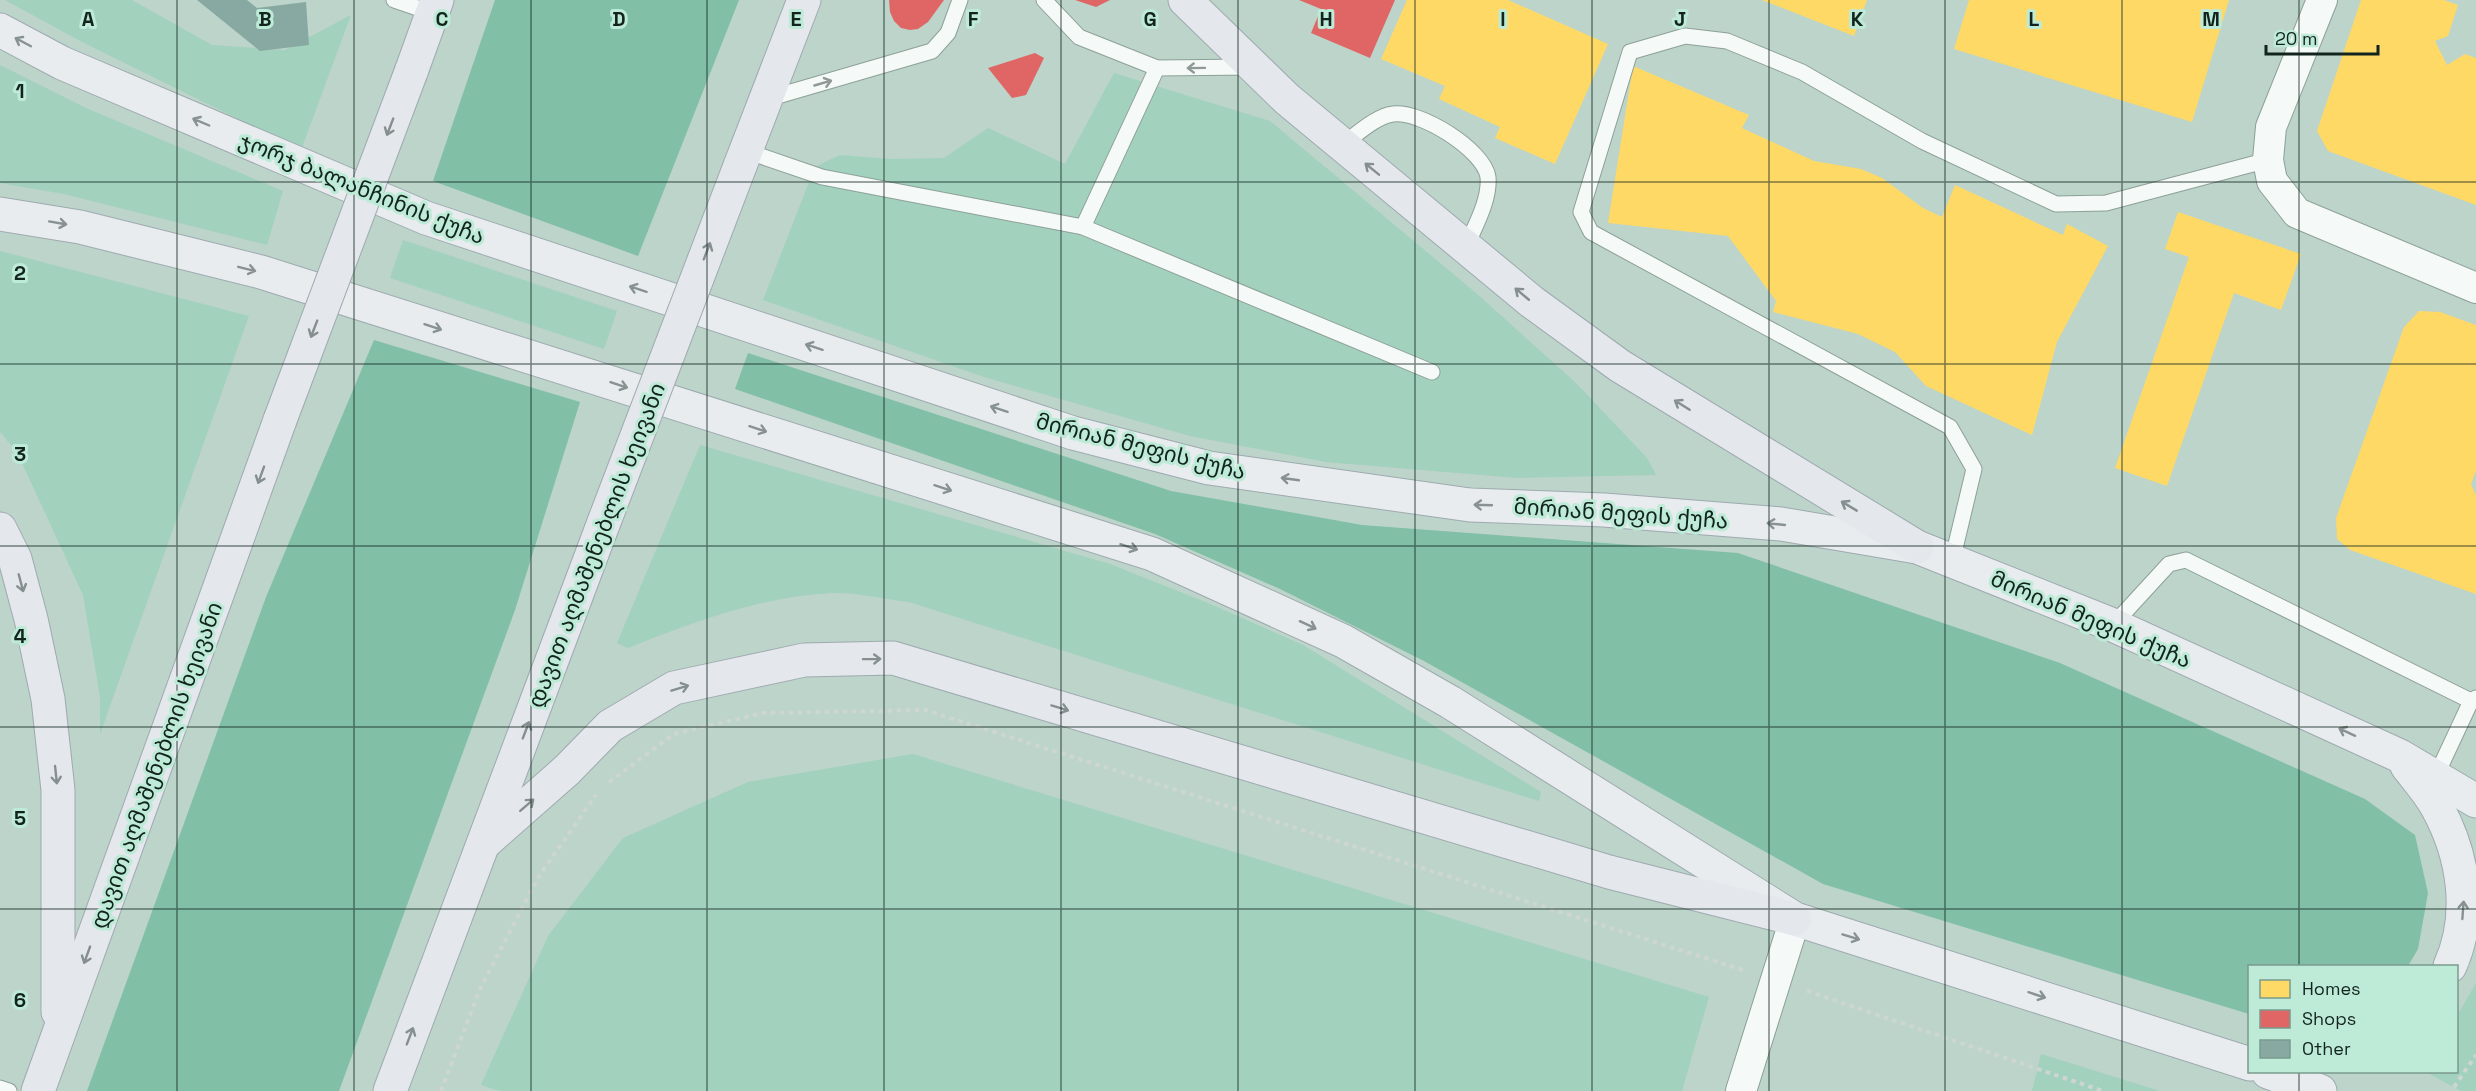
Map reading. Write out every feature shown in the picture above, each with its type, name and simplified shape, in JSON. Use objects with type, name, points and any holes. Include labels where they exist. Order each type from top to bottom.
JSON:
[{"type":"highway","name":"დავით აღმაშენებლის ხეივანი","points":[[390,1091],[804,0]]},
{"type":"highway","points":[[1185,0],[1287,99],[1532,302],[1620,366],[1917,547]]},
{"type":"highway","name":"დავით აღმაშენებლის ხეივანი","points":[[38,1091],[280,420],[435,6]]},
{"type":"highway","points":[[0,529],[15,559],[48,699],[57,790],[58,1035]]},
{"type":"highway","points":[[483,844],[567,770],[610,726],[675,688],[804,660],[893,658],[1609,872],[1795,919]]},
{"type":"main road","name":"ჯორჯ ბალანჩინის ქუჩა","points":[[0,30],[62,63],[426,218],[734,320]]},
{"type":"main road","points":[[0,214],[80,227],[261,272],[1152,554],[1333,637],[1450,702],[1795,919],[2242,1059]]},
{"type":"main road","name":"მირიან მეფის ქუჩა","points":[[734,320],[1073,433],[1209,468],[1470,505],[1604,510],[1781,524],[1917,547],[2113,626],[2400,756],[2476,801]]},
{"type":"main road","points":[[2400,756],[2437,806],[2457,854],[2464,892],[2462,925],[2450,965]]},
{"type":"main road","points":[[2273,1073],[2320,1091]]},
{"type":"street","points":[[2322,0],[2271,127],[2268,160],[2271,181],[2296,213],[2476,288]]},
{"type":"street","points":[[1741,1091],[1795,919]]},
{"type":"lane","points":[[394,0],[435,6]]},
{"type":"lane","points":[[767,99],[932,51],[948,33],[960,0]]},
{"type":"lane","points":[[1044,0],[1079,37],[1156,68],[1254,67]]},
{"type":"lane","points":[[1952,561],[1974,469],[1950,427],[1591,232],[1581,212],[1630,52],[1685,36],[1727,41],[1802,72],[1922,141],[2056,204],[2106,203],[2268,160]]},
{"type":"lane","points":[[1083,227],[1156,68]]},
{"type":"lane","points":[[1342,145],[1381,118],[1393,114],[1433,123],[1483,161],[1488,177],[1487,195],[1466,247]]},
{"type":"lane","points":[[743,158],[822,177],[1083,227],[1432,372]]},
{"type":"lane","points":[[2113,626],[2169,564],[2186,560],[2473,699],[2436,776]]},
{"type":"lane","points":[[0,1088],[9,1091]]},
{"type":"path","points":[[441,1091],[480,989],[539,876],[600,789],[674,734],[763,713],[925,710],[1774,980],[2103,1091]]},
{"type":"path","points":[[2454,1087],[2476,1055]]},
{"type":"green space","points":[[5,0],[132,0],[212,45],[285,50],[351,15],[301,150],[84,43]]},
{"type":"green space","points":[[495,0],[739,0],[638,256],[433,181]]},
{"type":"green space","points":[[0,65],[86,108],[283,191],[267,245],[64,194],[0,183]]},
{"type":"green space","points":[[1114,73],[1270,121],[1476,293],[1576,383],[1647,458],[1656,475],[1518,478],[1326,462],[1190,436],[984,377],[763,300],[815,167],[840,155],[890,159],[944,158],[988,128],[1065,164]]},
{"type":"green space","points":[[403,240],[617,311],[604,349],[390,278]]},
{"type":"green space","points":[[0,251],[249,316],[100,734],[100,697],[83,595],[17,452],[0,432]]},
{"type":"green space","points":[[374,340],[580,402],[515,610],[339,1091],[87,1091],[266,597]]},
{"type":"green space","points":[[748,353],[1171,491],[1362,525],[1738,553],[2060,663],[2365,799],[2415,835],[2428,893],[2418,949],[2409,965],[2248,965],[2248,1014],[1823,884],[1424,661],[1280,589],[1155,534],[735,389]]},
{"type":"green space","points":[[700,445],[1110,564],[1208,603],[1303,645],[1541,792],[1539,801],[909,602],[841,593],[804,595],[727,612],[628,648],[617,643]]},
{"type":"green space","points":[[913,754],[1709,997],[1682,1091],[500,1091],[481,1085],[548,936],[623,838],[748,782]]},
{"type":"green space","points":[[2476,983],[2476,1091],[2461,1091],[2428,1073],[2458,1073],[2458,1014]]},
{"type":"green space","points":[[2041,1054],[2160,1091],[2032,1091]]},
{"type":"building: Homes","points":[[1407,0],[1508,0],[1608,44],[1555,164],[1495,138],[1500,127],[1439,99],[1445,86],[1381,59]]},
{"type":"building: Homes","points":[[1762,0],[1867,0],[1854,36]]},
{"type":"building: Homes","points":[[1969,0],[2229,0],[2192,122],[1954,49]]},
{"type":"building: Homes","points":[[2361,0],[2444,0],[2458,5],[2448,36],[2435,41],[2447,65],[2465,54],[2476,58],[2476,205],[2328,151],[2317,131]]},
{"type":"building: Homes","points":[[1633,66],[1749,115],[1742,128],[1814,161],[1861,169],[1882,178],[1923,208],[1942,217],[1955,185],[2063,235],[2067,224],[2108,246],[2057,342],[2032,435],[1926,386],[1895,352],[1858,334],[1773,312],[1776,301],[1728,236],[1608,223]]},
{"type":"building: Homes","points":[[2178,212],[2301,254],[2281,310],[2234,293],[2167,486],[2115,468],[2189,257],[2165,249]]},
{"type":"building: Homes","points":[[2419,311],[2440,312],[2476,325],[2476,471],[2471,484],[2476,495],[2476,594],[2350,550],[2337,539],[2336,518],[2404,327]]},
{"type":"building: Shops","points":[[889,0],[944,0],[928,22],[918,29],[910,30],[901,28],[894,21],[890,12]]},
{"type":"building: Shops","points":[[1075,0],[1110,0],[1096,7]]},
{"type":"building: Shops","points":[[1299,0],[1395,0],[1370,58],[1311,33],[1321,9]]},
{"type":"building: Shops","points":[[1035,53],[1044,58],[1026,95],[1012,98],[988,68]]},
{"type":"building: Other","points":[[197,0],[247,0],[257,8],[306,2],[309,45],[260,51]]}]
